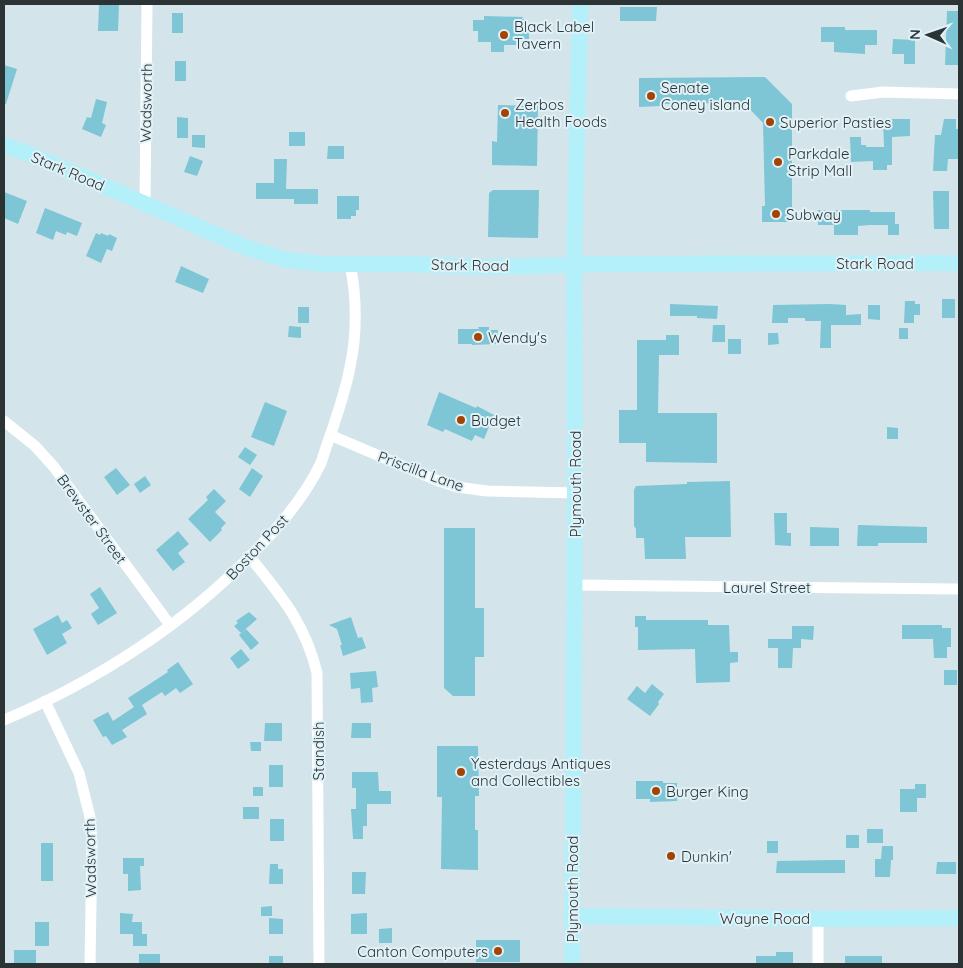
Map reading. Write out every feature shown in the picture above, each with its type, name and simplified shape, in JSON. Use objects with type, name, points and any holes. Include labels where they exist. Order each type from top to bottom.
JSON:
[{"type":"main road","name":"Plymouth Road","points":[[572,964],[575,493],[574,265],[580,4]]},
{"type":"main road","name":"Stark Road","points":[[4,145],[267,255],[308,263],[486,267],[820,262],[959,263]]},
{"type":"main road","name":"Wayne Road","points":[[571,916],[959,918]]},
{"type":"street","name":"Wadsworth","points":[[145,203],[147,4]]},
{"type":"street","points":[[851,96],[883,92],[959,94]]},
{"type":"street","name":"Boston Post","points":[[4,720],[93,677],[137,650],[208,597],[270,536],[297,502],[316,473],[347,381],[353,352],[354,285],[350,264]]},
{"type":"street","name":"Brewster Street","points":[[4,421],[34,446],[54,467],[170,625]]},
{"type":"street","name":"Priscilla Lane","points":[[330,435],[457,487],[487,491],[575,493]]},
{"type":"street","name":"Standish","points":[[250,557],[298,621],[310,646],[317,673],[318,964]]},
{"type":"street","name":"Laurel Street","points":[[574,585],[959,588]]},
{"type":"street","name":"Wadsworth","points":[[45,701],[79,773],[90,817],[92,843],[90,964]]},
{"type":"street","points":[[818,918],[818,964]]},
{"type":"building","points":[[99,4],[119,4],[118,31],[98,31]]},
{"type":"building","points":[[620,7],[657,7],[656,21],[620,21]]},
{"type":"building","points":[[947,11],[959,11],[959,65],[945,65]]},
{"type":"building","points":[[172,13],[183,13],[183,33],[172,33]]},
{"type":"building","name":"Black Label Tavern","points":[[484,16],[523,17],[522,19],[526,19],[526,25],[529,25],[529,39],[526,39],[526,45],[504,45],[504,52],[491,52],[491,42],[478,42],[478,31],[473,31],[473,20],[484,20]]},
{"type":"building","points":[[821,27],[845,27],[845,30],[877,30],[877,45],[865,45],[865,54],[834,52],[834,42],[821,42]]},
{"type":"building","points":[[893,39],[915,40],[915,64],[904,64],[904,54],[892,54]]},
{"type":"building","points":[[175,61],[186,61],[186,81],[175,81]]},
{"type":"building","points":[[4,65],[17,69],[6,104],[4,104]]},
{"type":"building","name":"Parkdale Strip Mall","points":[[765,77],[792,104],[792,222],[762,222],[762,206],[765,206],[763,123],[744,103],[660,104],[660,106],[639,107],[639,78]]},
{"type":"building","points":[[96,99],[107,102],[102,123],[106,125],[101,137],[82,129],[87,117],[91,118]]},
{"type":"building","points":[[498,105],[538,106],[537,166],[492,165],[492,141],[497,142]]},
{"type":"building","points":[[177,117],[188,118],[188,138],[177,138]]},
{"type":"building","points":[[883,119],[910,119],[910,136],[892,137],[892,165],[887,165],[887,170],[873,170],[873,161],[851,162],[850,137],[861,137],[861,145],[866,145],[866,147],[884,147]]},
{"type":"building","points":[[944,119],[956,119],[956,129],[959,129],[958,159],[948,159],[947,171],[933,171],[935,135],[941,135]]},
{"type":"building","points":[[289,132],[305,132],[305,146],[289,146]]},
{"type":"building","points":[[192,135],[205,135],[205,148],[192,147]]},
{"type":"building","points":[[328,146],[344,146],[344,159],[327,159]]},
{"type":"building","points":[[190,156],[203,161],[197,176],[184,172]]},
{"type":"building","points":[[274,159],[287,159],[286,189],[318,189],[318,204],[294,204],[294,199],[256,199],[256,183],[274,183]]},
{"type":"building","points":[[493,190],[539,190],[538,238],[488,237],[489,193]]},
{"type":"building","points":[[933,191],[949,191],[949,229],[934,229]]},
{"type":"building","points":[[4,192],[27,201],[18,224],[4,218]]},
{"type":"building","points":[[337,196],[359,196],[359,210],[356,210],[356,216],[351,216],[351,219],[337,219]]},
{"type":"building","points":[[45,208],[82,223],[77,236],[67,232],[66,235],[56,231],[53,240],[36,233]]},
{"type":"building","points":[[818,210],[895,212],[895,224],[899,224],[899,235],[888,235],[888,225],[870,225],[858,226],[858,235],[834,235],[834,225],[818,225]]},
{"type":"building","points":[[96,233],[108,236],[109,234],[117,238],[112,251],[107,249],[101,263],[86,256]]},
{"type":"building","points":[[181,266],[209,279],[203,293],[175,282]]},
{"type":"building","points":[[942,299],[955,299],[955,318],[942,318]]},
{"type":"building","points":[[905,301],[915,301],[915,304],[920,304],[920,315],[914,315],[914,323],[904,323]]},
{"type":"building","points":[[670,304],[718,306],[717,319],[697,318],[697,316],[670,316]]},
{"type":"building","points":[[773,305],[846,305],[846,315],[861,314],[861,325],[831,325],[831,348],[820,348],[821,321],[805,321],[805,318],[788,318],[788,323],[772,323]]},
{"type":"building","points":[[868,305],[880,305],[880,320],[868,319]]},
{"type":"building","points":[[298,307],[309,307],[309,323],[298,323]]},
{"type":"building","points":[[713,325],[725,325],[725,342],[712,342]]},
{"type":"building","points":[[289,326],[301,327],[301,338],[288,337]]},
{"type":"building","name":"Wendy's","points":[[478,327],[489,327],[489,330],[498,330],[497,344],[458,344],[458,329],[479,329]]},
{"type":"building","points":[[899,328],[908,328],[908,339],[899,339]]},
{"type":"building","points":[[768,333],[778,333],[779,344],[768,345]]},
{"type":"building","points":[[666,335],[679,335],[679,355],[659,355],[658,413],[717,413],[717,463],[646,462],[646,443],[619,443],[619,410],[637,410],[637,340],[666,340]]},
{"type":"building","points":[[728,339],[741,339],[741,354],[728,354]]},
{"type":"building","name":"Budget","points":[[439,392],[476,408],[477,406],[494,415],[484,439],[475,435],[472,441],[445,429],[443,432],[427,425]]},
{"type":"building","points":[[265,402],[287,411],[274,446],[251,437]]},
{"type":"building","points":[[887,427],[898,428],[898,439],[887,439]]},
{"type":"building","points":[[245,447],[257,455],[250,465],[238,457]]},
{"type":"building","points":[[116,468],[130,485],[117,495],[104,477]]},
{"type":"building","points":[[252,468],[263,476],[250,497],[239,489]]},
{"type":"building","points":[[145,476],[151,485],[140,493],[134,484]]},
{"type":"building","points":[[730,481],[731,537],[685,537],[686,559],[645,559],[644,538],[636,538],[634,526],[634,490],[636,486]]},
{"type":"building","points":[[214,489],[226,501],[215,512],[226,523],[210,542],[188,519],[208,500],[206,497]]},
{"type":"building","points":[[774,513],[787,513],[787,533],[791,533],[791,546],[775,545]]},
{"type":"building","points":[[858,525],[927,527],[927,543],[878,543],[878,546],[857,546]]},
{"type":"building","points":[[810,527],[839,528],[839,546],[810,546]]},
{"type":"building","points":[[444,528],[475,528],[475,608],[484,608],[484,657],[475,657],[475,696],[453,696],[444,688]]},
{"type":"building","points":[[178,531],[189,544],[178,553],[185,562],[173,571],[156,550]]},
{"type":"building","points":[[100,587],[117,613],[98,625],[91,614],[99,608],[90,594]]},
{"type":"building","points":[[249,612],[257,619],[241,633],[234,626],[238,623],[236,621]]},
{"type":"building","points":[[58,615],[62,623],[67,620],[72,628],[62,634],[67,643],[47,655],[33,629]]},
{"type":"building","points":[[635,616],[646,616],[646,620],[708,620],[708,625],[729,625],[730,652],[738,652],[738,662],[730,663],[730,682],[696,683],[695,649],[638,650],[638,627],[635,627]]},
{"type":"building","points":[[351,617],[358,638],[362,637],[366,648],[343,656],[337,629],[329,625]]},
{"type":"building","points":[[902,625],[942,625],[942,628],[951,628],[951,647],[947,647],[947,658],[934,658],[933,639],[902,639]]},
{"type":"building","points":[[792,626],[814,626],[813,640],[801,639],[801,648],[793,648],[792,668],[778,668],[778,648],[768,648],[768,639],[792,639]]},
{"type":"building","points":[[246,629],[259,643],[251,650],[239,635]]},
{"type":"building","points":[[241,649],[250,660],[238,669],[230,658]]},
{"type":"building","points":[[178,662],[193,684],[180,693],[176,688],[165,696],[162,692],[142,705],[147,714],[122,730],[127,737],[112,745],[106,736],[103,737],[93,720],[108,712],[113,721],[134,707],[128,698],[168,672],[167,670]]},
{"type":"building","points":[[944,670],[957,670],[957,685],[944,685]]},
{"type":"building","points":[[376,671],[378,687],[372,688],[373,702],[361,703],[360,688],[351,689],[350,673]]},
{"type":"building","points":[[652,684],[664,694],[650,716],[627,699],[637,686],[645,693]]},
{"type":"building","points":[[265,723],[282,723],[282,741],[264,741]]},
{"type":"building","points":[[352,723],[371,723],[371,738],[351,738]]},
{"type":"building","points":[[250,742],[261,742],[261,751],[251,751]]},
{"type":"building","points":[[437,746],[478,746],[479,796],[475,796],[475,830],[478,830],[478,870],[441,869],[442,797],[437,797]]},
{"type":"building","points":[[269,765],[283,765],[283,787],[269,787]]},
{"type":"building","points":[[352,772],[378,772],[379,791],[391,791],[391,804],[367,804],[367,826],[363,826],[363,839],[353,839],[351,809],[356,809],[356,788],[352,788]]},
{"type":"building","name":"Burger King","points":[[636,781],[677,783],[677,801],[650,802],[650,799],[636,799]]},
{"type":"building","points":[[915,784],[926,784],[926,798],[917,798],[917,812],[900,812],[900,789],[915,789]]},
{"type":"building","points":[[253,787],[263,787],[263,796],[253,796]]},
{"type":"building","points":[[243,807],[259,807],[259,819],[243,819]]},
{"type":"building","points":[[270,819],[284,819],[284,841],[270,841]]},
{"type":"building","points":[[867,829],[883,829],[883,843],[867,843]]},
{"type":"building","points":[[846,835],[859,835],[859,848],[846,848]]},
{"type":"building","points":[[767,841],[778,841],[778,853],[767,853]]},
{"type":"building","points":[[41,843],[53,843],[53,881],[41,881]]},
{"type":"building","points":[[882,846],[893,846],[890,877],[875,877],[875,859],[881,859]]},
{"type":"building","points":[[123,858],[144,858],[144,866],[140,866],[141,890],[128,891],[128,874],[123,874]]},
{"type":"building","points":[[845,860],[845,873],[776,873],[777,861]]},
{"type":"building","points":[[937,862],[956,862],[956,874],[936,874]]},
{"type":"building","points":[[270,864],[278,864],[278,869],[283,869],[283,884],[269,884]]},
{"type":"building","points":[[352,872],[366,872],[365,894],[352,894]]},
{"type":"building","points":[[272,906],[272,916],[261,916],[261,907]]},
{"type":"building","points":[[120,913],[133,914],[132,922],[142,922],[142,934],[147,934],[147,946],[133,946],[133,934],[120,934]]},
{"type":"building","points":[[367,913],[367,934],[351,934],[351,914]]},
{"type":"building","points":[[269,918],[283,919],[283,934],[269,934]]},
{"type":"building","points":[[35,922],[49,922],[49,946],[35,946]]},
{"type":"building","points":[[392,928],[392,943],[379,943],[379,929]]},
{"type":"building","name":"Canton Computers","points":[[476,940],[520,940],[520,962],[476,962]]},
{"type":"building","points":[[14,950],[36,950],[36,964],[14,964]]},
{"type":"building","points":[[776,952],[793,952],[793,964],[756,964],[756,956],[776,956]]},
{"type":"building","points":[[139,954],[160,954],[160,964],[139,964]]},
{"type":"building","points":[[269,956],[283,956],[283,964],[269,964]]},
{"type":"building","points":[[845,956],[882,956],[882,964],[845,964]]},
{"type":"place","name":"Black Label Tavern","points":[[504,35]]},
{"type":"place","name":"Senate Coney island","points":[[651,96]]},
{"type":"place","name":"Zerbos Health Foods","points":[[505,113]]},
{"type":"place","name":"Superior Pasties","points":[[770,122]]},
{"type":"place","name":"Parkdale Strip Mall","points":[[778,162]]},
{"type":"place","name":"Subway","points":[[776,214]]},
{"type":"place","name":"Wendy's","points":[[478,337]]},
{"type":"place","name":"Budget","points":[[461,420]]},
{"type":"place","name":"Yesterdays Antiques and Collectibles","points":[[461,772]]},
{"type":"place","name":"Burger King","points":[[656,791]]},
{"type":"place","name":"Dunkin'","points":[[671,856]]},
{"type":"place","name":"Canton Computers","points":[[498,951]]}]
